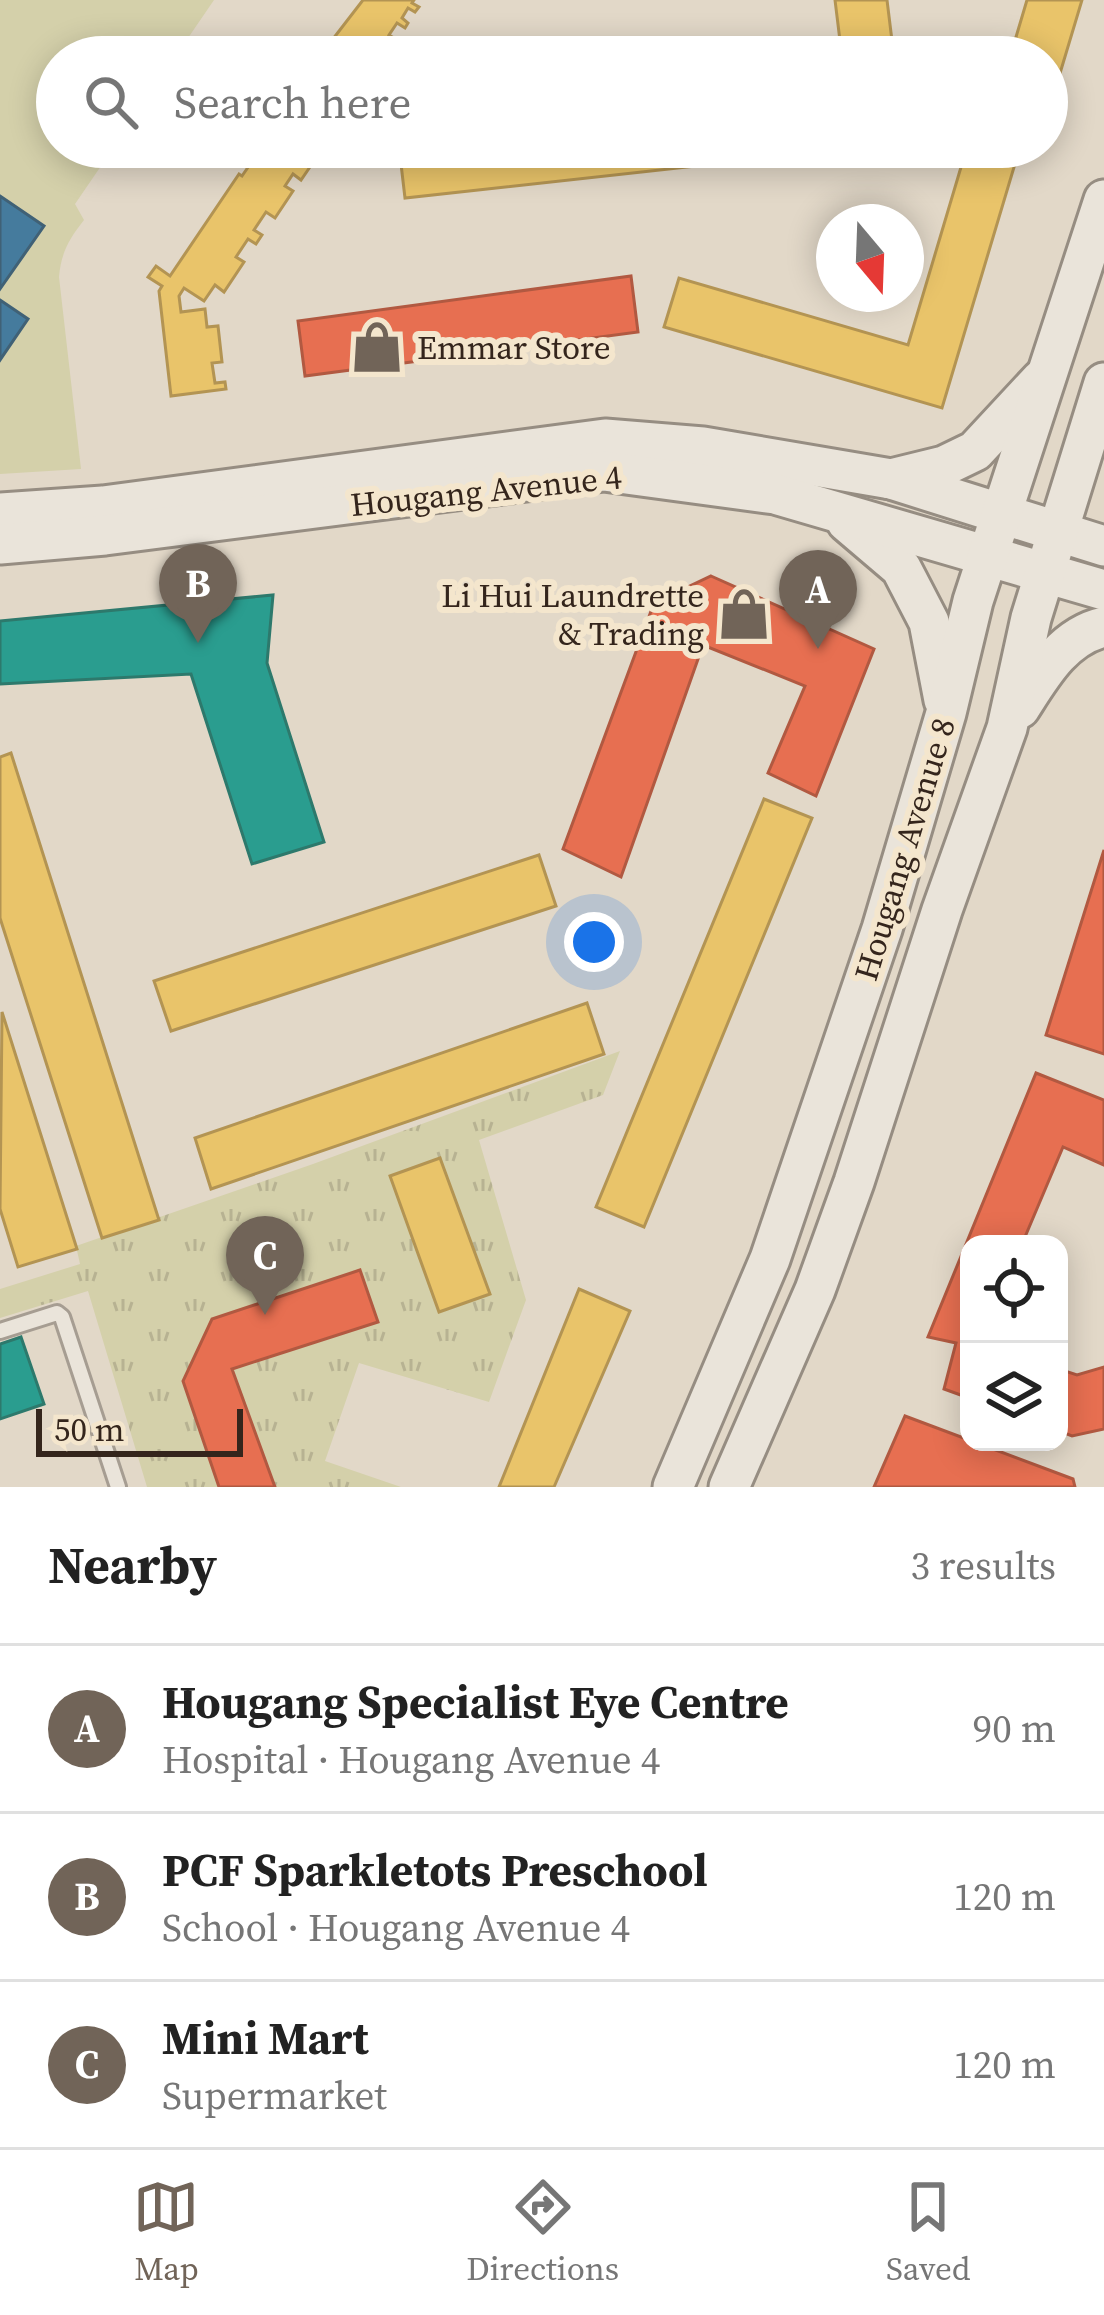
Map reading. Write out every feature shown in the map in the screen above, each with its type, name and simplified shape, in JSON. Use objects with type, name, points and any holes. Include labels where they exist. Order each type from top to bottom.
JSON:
[{"type":"main road","name":"Hougang Avenue 8","points":[[674,1487],[770,1259],[882,928],[988,558],[1104,200]]},
{"type":"main road","points":[[891,479],[944,466],[975,451],[1049,371]]},
{"type":"main road","name":"Hougang Avenue 8","points":[[729,1487],[815,1290],[1007,728],[1057,534],[1104,387]]},
{"type":"main road","name":"Hougang Avenue 4","points":[[0,544],[104,521],[287,495],[605,439],[703,447],[891,479],[1104,547]]},
{"type":"main road","name":"Hougang Avenue 4","points":[[287,495],[604,471],[775,494],[1104,590]]},
{"type":"main road","points":[[834,511],[902,568],[929,622],[946,713]]},
{"type":"main road","name":"Hougang Avenue 4","points":[[0,513],[104,521]]},
{"type":"main road","points":[[1007,728],[1048,664],[1086,631],[1104,627]]},
{"type":"lane","points":[[0,1331],[56,1313],[62,1317],[118,1487]]},
{"type":"green space","points":[[0,0],[214,0],[189,36],[36,36],[36,168],[100,168],[75,204],[84,220],[67,247],[59,277],[81,469],[0,474]]},
{"type":"green space","points":[[620,1051],[603,1095],[479,1140],[526,1300],[489,1402],[359,1363],[325,1461],[401,1487],[147,1487],[88,1291],[0,1318],[0,1289],[80,1264],[76,1246]]},
{"type":"building: Homes","points":[[363,0],[414,0],[419,7],[415,12],[408,8],[402,18],[408,23],[405,28],[397,23],[391,36],[335,36]]},
{"type":"building: Homes","points":[[835,0],[887,0],[891,36],[839,36]]},
{"type":"building: Homes","points":[[1027,0],[1082,0],[1068,47],[1068,36],[1016,36]]},
{"type":"building: Homes","points":[[248,168],[309,168],[301,180],[293,174],[285,186],[293,191],[275,218],[266,212],[254,230],[262,235],[256,244],[248,239],[236,257],[244,262],[224,292],[215,285],[204,301],[184,288],[179,296],[181,312],[205,309],[207,327],[218,326],[222,362],[212,363],[215,383],[225,382],[226,389],[171,396],[162,286],[148,277],[156,266],[170,276],[239,174]]},
{"type":"building: Homes","points":[[401,168],[677,168],[405,198]]},
{"type":"building: Homes","points":[[961,168],[1014,168],[942,408],[664,327],[679,278],[908,345],[918,312],[924,312],[924,291]]},
{"type":"building: Homes","points":[[11,753],[159,1220],[102,1238],[0,918],[0,757]]},
{"type":"building: Homes","points":[[764,799],[812,818],[644,1227],[596,1207]]},
{"type":"building: Homes","points":[[539,855],[556,906],[171,1031],[154,981]]},
{"type":"building: Homes","points":[[587,1003],[604,1054],[211,1189],[195,1138]]},
{"type":"building: Homes","points":[[2,1012],[77,1249],[18,1267],[0,1209]]},
{"type":"building: Homes","points":[[440,1158],[490,1294],[439,1312],[390,1176]]},
{"type":"building: Homes","points":[[579,1289],[630,1311],[554,1487],[499,1487]]},
{"type":"building: Shops","points":[[631,276],[638,332],[305,376],[298,321]]},
{"type":"building: Shops","points":[[711,576],[874,649],[816,796],[768,773],[805,686],[703,645],[621,877],[563,849],[654,603]]},
{"type":"building: Shops","points":[[1104,850],[1104,1054],[1046,1035]]},
{"type":"building: Shops","points":[[1036,1073],[1104,1100],[1104,1165],[1063,1147],[1026,1235],[970,1235]]},
{"type":"building: Shops","points":[[960,1259],[960,1395],[944,1389],[956,1343],[928,1337]]},
{"type":"building: Shops","points":[[360,1270],[378,1322],[232,1369],[275,1487],[219,1487],[183,1381],[212,1319]]},
{"type":"building: Shops","points":[[1104,1367],[1104,1429],[1072,1436],[1068,1434],[1068,1372],[1077,1375]]},
{"type":"building: Shops","points":[[905,1416],[960,1437],[960,1451],[998,1451],[1073,1479],[1075,1487],[874,1487]]},
{"type":"building: Schools","points":[[273,595],[267,663],[324,842],[252,864],[191,674],[0,684],[0,621]]},
{"type":"building: Schools","points":[[21,1337],[44,1404],[0,1419],[0,1344]]},
{"type":"building: Public","points":[[0,196],[44,226],[0,289]]},
{"type":"building: Public","points":[[0,300],[28,319],[0,360]]},
{"type":"place","name":"Emmar Store","points":[[377,347]]},
{"type":"place","name":"Li Hui Laundrette & Trading","points":[[744,614]]},
{"type":"place","name":"PCF Sparkletots Preschool","points":[[198,643]]},
{"type":"place","name":"Hougang Specialist Eye Centre","points":[[818,649]]},
{"type":"place","name":"Mini Mart","points":[[265,1315]]}]
